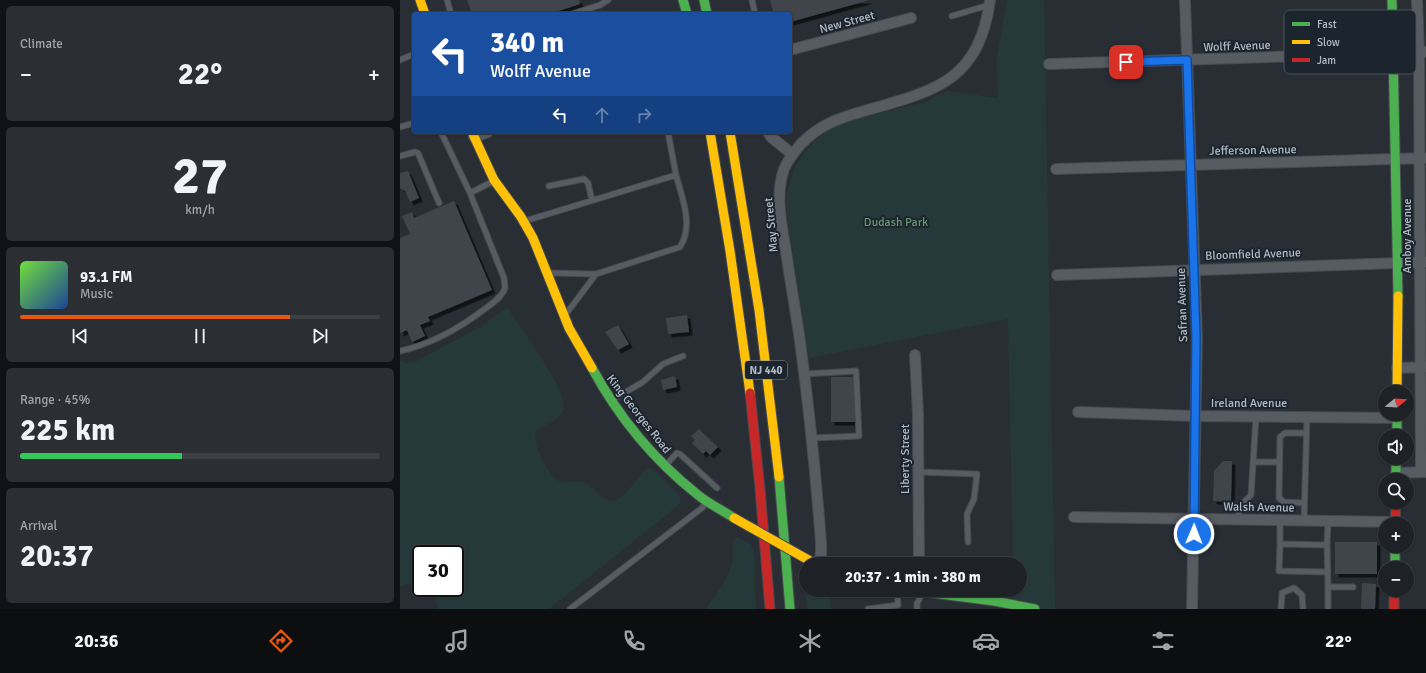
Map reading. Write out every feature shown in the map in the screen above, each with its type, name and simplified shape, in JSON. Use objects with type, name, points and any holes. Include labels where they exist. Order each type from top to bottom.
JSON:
[{"type":"main road","points":[[420,0],[424,12]]},
{"type":"main road","points":[[684,0],[687,12]]},
{"type":"main road","points":[[704,0],[707,12]]},
{"type":"main road","points":[[710,0],[711,12]]},
{"type":"main road","name":"Amboy Avenue","points":[[1392,0],[1392,10]]},
{"type":"main road","name":"Amboy Avenue","points":[[1394,74],[1397,385]]},
{"type":"main road","name":"NJ 440","points":[[710,134],[731,253],[747,367],[763,519],[770,609]]},
{"type":"main road","name":"NJ 440","points":[[730,134],[766,364],[778,470],[790,609]]},
{"type":"main road","name":"King Georges Road","points":[[473,135],[494,180],[524,221],[533,238],[564,317],[590,368],[611,400],[665,466],[686,486],[734,518],[804,557]]},
{"type":"main road","points":[[963,597],[1035,609]]},
{"type":"main road","points":[[1394,597],[1394,609]]},
{"type":"street","name":"Safran Avenue","points":[[1185,0],[1196,337],[1192,609]]},
{"type":"street","name":"Amboy Avenue","points":[[1417,0],[1422,52],[1423,472]]},
{"type":"street","name":"May Street","points":[[819,557],[821,554],[821,543],[804,374],[780,217],[780,187],[784,169],[792,154],[810,134],[828,122],[919,96],[952,78],[966,64],[983,34],[990,2]]},
{"type":"street","name":"New Street","points":[[792,49],[911,18]]},
{"type":"street","name":"Wolff Avenue","points":[[1049,64],[1284,57]]},
{"type":"street","points":[[769,134],[792,154]]},
{"type":"street","name":"Jefferson Avenue","points":[[1056,169],[1423,158]]},
{"type":"street","name":"Bloomfield Avenue","points":[[1057,275],[1423,262]]},
{"type":"street","name":"Liberty Street","points":[[914,355],[918,414],[919,557]]},
{"type":"street","points":[[1398,368],[1423,368]]},
{"type":"street","name":"Ireland Avenue","points":[[1078,412],[1196,416],[1378,416]]},
{"type":"street","name":"Walsh Avenue","points":[[1074,517],[1378,522]]},
{"type":"lane","points":[[447,0],[450,12]]},
{"type":"lane","points":[[578,12],[600,5],[608,0]]},
{"type":"lane","points":[[752,0],[754,12]]},
{"type":"lane","points":[[952,16],[990,2]]},
{"type":"lane","points":[[400,60],[412,55]]},
{"type":"lane","points":[[400,127],[412,124]]},
{"type":"lane","points":[[400,352],[427,343],[459,328],[497,300],[504,291],[504,278],[470,193],[442,134]]},
{"type":"lane","points":[[547,273],[596,274],[624,264],[654,257],[680,247],[686,238],[686,208],[676,175],[668,134]]},
{"type":"lane","points":[[400,156],[415,152],[418,153],[439,203]]},
{"type":"lane","points":[[524,221],[676,175]]},
{"type":"lane","points":[[549,186],[584,179],[588,183],[592,200]]},
{"type":"lane","points":[[470,193],[494,180]]},
{"type":"lane","points":[[564,317],[596,274]]},
{"type":"lane","points":[[611,400],[643,382],[663,364],[683,356]]},
{"type":"lane","points":[[804,374],[856,371],[859,436],[811,438]]},
{"type":"lane","points":[[1237,520],[1241,505],[1251,495],[1256,416]]},
{"type":"lane","points":[[1304,521],[1305,433],[1307,416]]},
{"type":"lane","points":[[1304,503],[1284,502],[1279,498],[1279,462],[1280,437],[1284,433],[1305,433]]},
{"type":"lane","points":[[665,466],[677,453],[680,454],[717,488]]},
{"type":"lane","points":[[1253,462],[1279,462]]},
{"type":"lane","points":[[918,472],[977,474],[974,499],[967,514],[968,542]]},
{"type":"lane","points":[[570,609],[702,508],[707,501]]},
{"type":"lane","points":[[1280,520],[1279,571],[1327,572]]},
{"type":"lane","points":[[1328,521],[1328,609]]},
{"type":"lane","points":[[1280,544],[1327,545]]},
{"type":"lane","points":[[1328,587],[1353,587]]},
{"type":"lane","points":[[1281,609],[1282,593],[1294,588],[1302,595],[1303,609]]},
{"type":"lane","points":[[868,609],[898,605],[897,597]]},
{"type":"lane","points":[[917,597],[917,609]]},
{"type":"green space","name":"Dudash Park","points":[[1007,0],[1044,0],[1055,609],[1014,609],[1013,597],[1027,597],[1027,557],[1013,557],[1008,319],[809,358],[787,216],[787,193],[795,166],[810,146],[829,129],[856,119],[925,102],[947,91],[998,98],[996,63]]},
{"type":"green space","points":[[507,307],[551,373],[558,387],[563,399],[564,408],[560,416],[536,431],[535,436],[538,451],[550,473],[555,478],[562,482],[586,483],[604,498],[612,501],[620,498],[646,469],[653,468],[680,496],[680,504],[549,609],[438,609],[436,601],[433,597],[464,597],[464,545],[412,545],[412,584],[408,583],[400,586],[400,360],[406,363],[415,362],[482,326]]},
{"type":"green space","points":[[736,537],[750,544],[754,551],[756,609],[706,609],[729,573],[732,562],[733,543]]},
{"type":"green space","points":[[806,597],[830,597],[831,609],[807,609]]},
{"type":"building","points":[[467,0],[579,0],[580,4],[555,12],[471,12]]},
{"type":"building","points":[[770,0],[870,0],[792,21],[792,12],[773,12]]},
{"type":"building","points":[[408,171],[419,198],[410,202],[405,191],[400,188],[400,173]]},
{"type":"building","points":[[454,201],[492,290],[428,317],[430,321],[420,325],[425,336],[412,342],[407,330],[400,333],[400,238],[410,234],[402,216],[412,212],[414,218]]},
{"type":"building","points":[[687,315],[689,332],[668,334],[666,318]]},
{"type":"building","points":[[618,325],[629,344],[618,350],[605,332]]},
{"type":"building","points":[[675,376],[677,387],[663,390],[661,380]]},
{"type":"building","points":[[831,377],[855,377],[855,422],[831,422]]},
{"type":"building","points":[[699,429],[718,447],[710,455],[706,451],[703,454],[692,443],[695,440],[691,436]]},
{"type":"building","points":[[1223,461],[1232,461],[1231,502],[1213,501],[1214,471]]},
{"type":"building","points":[[1335,542],[1377,542],[1377,574],[1335,574]]},
{"type":"building","points":[[1362,583],[1376,584],[1375,609],[1361,609]]},
{"type":"traffic: fast","points":[[683,0],[686,12]]},
{"type":"traffic: fast","points":[[704,0],[707,12]]},
{"type":"traffic: fast","points":[[1392,0],[1392,10]]},
{"type":"traffic: fast","points":[[1394,74],[1398,296]]},
{"type":"traffic: fast","points":[[592,368],[613,403],[652,453],[698,495],[734,518]]},
{"type":"traffic: fast","points":[[1397,421],[1397,429]]},
{"type":"traffic: fast","points":[[1396,465],[1396,473]]},
{"type":"traffic: fast","points":[[779,477],[790,609]]},
{"type":"traffic: fast","points":[[1395,553],[1395,561]]},
{"type":"traffic: fast","points":[[963,597],[1035,609]]},
{"type":"traffic: slow","points":[[420,0],[424,12]]},
{"type":"traffic: slow","points":[[473,134],[494,180],[521,217],[533,238],[569,328],[592,368]]},
{"type":"traffic: slow","points":[[710,134],[730,251],[750,393]]},
{"type":"traffic: slow","points":[[730,134],[759,310],[779,477]]},
{"type":"traffic: slow","points":[[1397,385],[1398,296]]},
{"type":"traffic: slow","points":[[734,518],[803,557]]},
{"type":"traffic: jam","points":[[750,393],[770,609]]},
{"type":"traffic: jam","points":[[1395,517],[1396,509]]},
{"type":"traffic: jam","points":[[1394,597],[1394,609]]},
{"type":"route","points":[[1126,62],[1187,60],[1197,354],[1194,534]]}]
